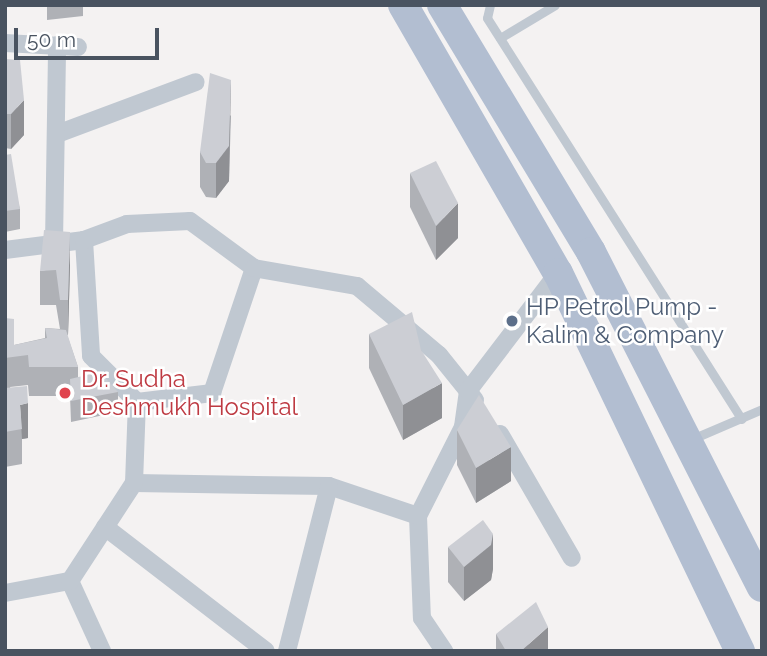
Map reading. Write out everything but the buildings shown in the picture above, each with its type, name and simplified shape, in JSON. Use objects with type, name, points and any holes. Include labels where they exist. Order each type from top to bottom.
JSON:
[{"type":"main road","points":[[403,5],[558,273],[740,651]]},
{"type":"main road","points":[[442,5],[591,252],[762,587]]},
{"type":"main road","points":[[558,273],[591,252]]},
{"type":"main road","points":[[602,364],[639,345]]},
{"type":"street","points":[[5,43],[78,47]]},
{"type":"street","points":[[54,243],[57,45]]},
{"type":"street","points":[[57,134],[196,82]]},
{"type":"street","points":[[5,250],[84,240],[127,224],[190,221],[254,268],[357,286],[439,355],[468,391],[572,558]]},
{"type":"street","points":[[5,593],[70,581],[134,483],[137,402],[91,356],[84,240]]},
{"type":"street","points":[[137,402],[212,393],[254,268]]},
{"type":"street","points":[[444,651],[422,618],[418,516],[463,427],[468,391],[558,273]]},
{"type":"street","points":[[134,483],[329,486],[418,516]]},
{"type":"street","points":[[286,651],[329,486]]},
{"type":"street","points":[[105,527],[266,651]]},
{"type":"street","points":[[70,581],[102,651]]},
{"type":"lane","points":[[490,5],[487,18],[741,419]]},
{"type":"lane","points":[[500,38],[555,5]]},
{"type":"lane","points":[[688,441],[762,409]]},
{"type":"place","name":"HP Petrol Pump - Kalim & Company","points":[[512,321]]},
{"type":"place","name":"Dr. Sudha Deshmukh Hospital","points":[[65,393]]}]
